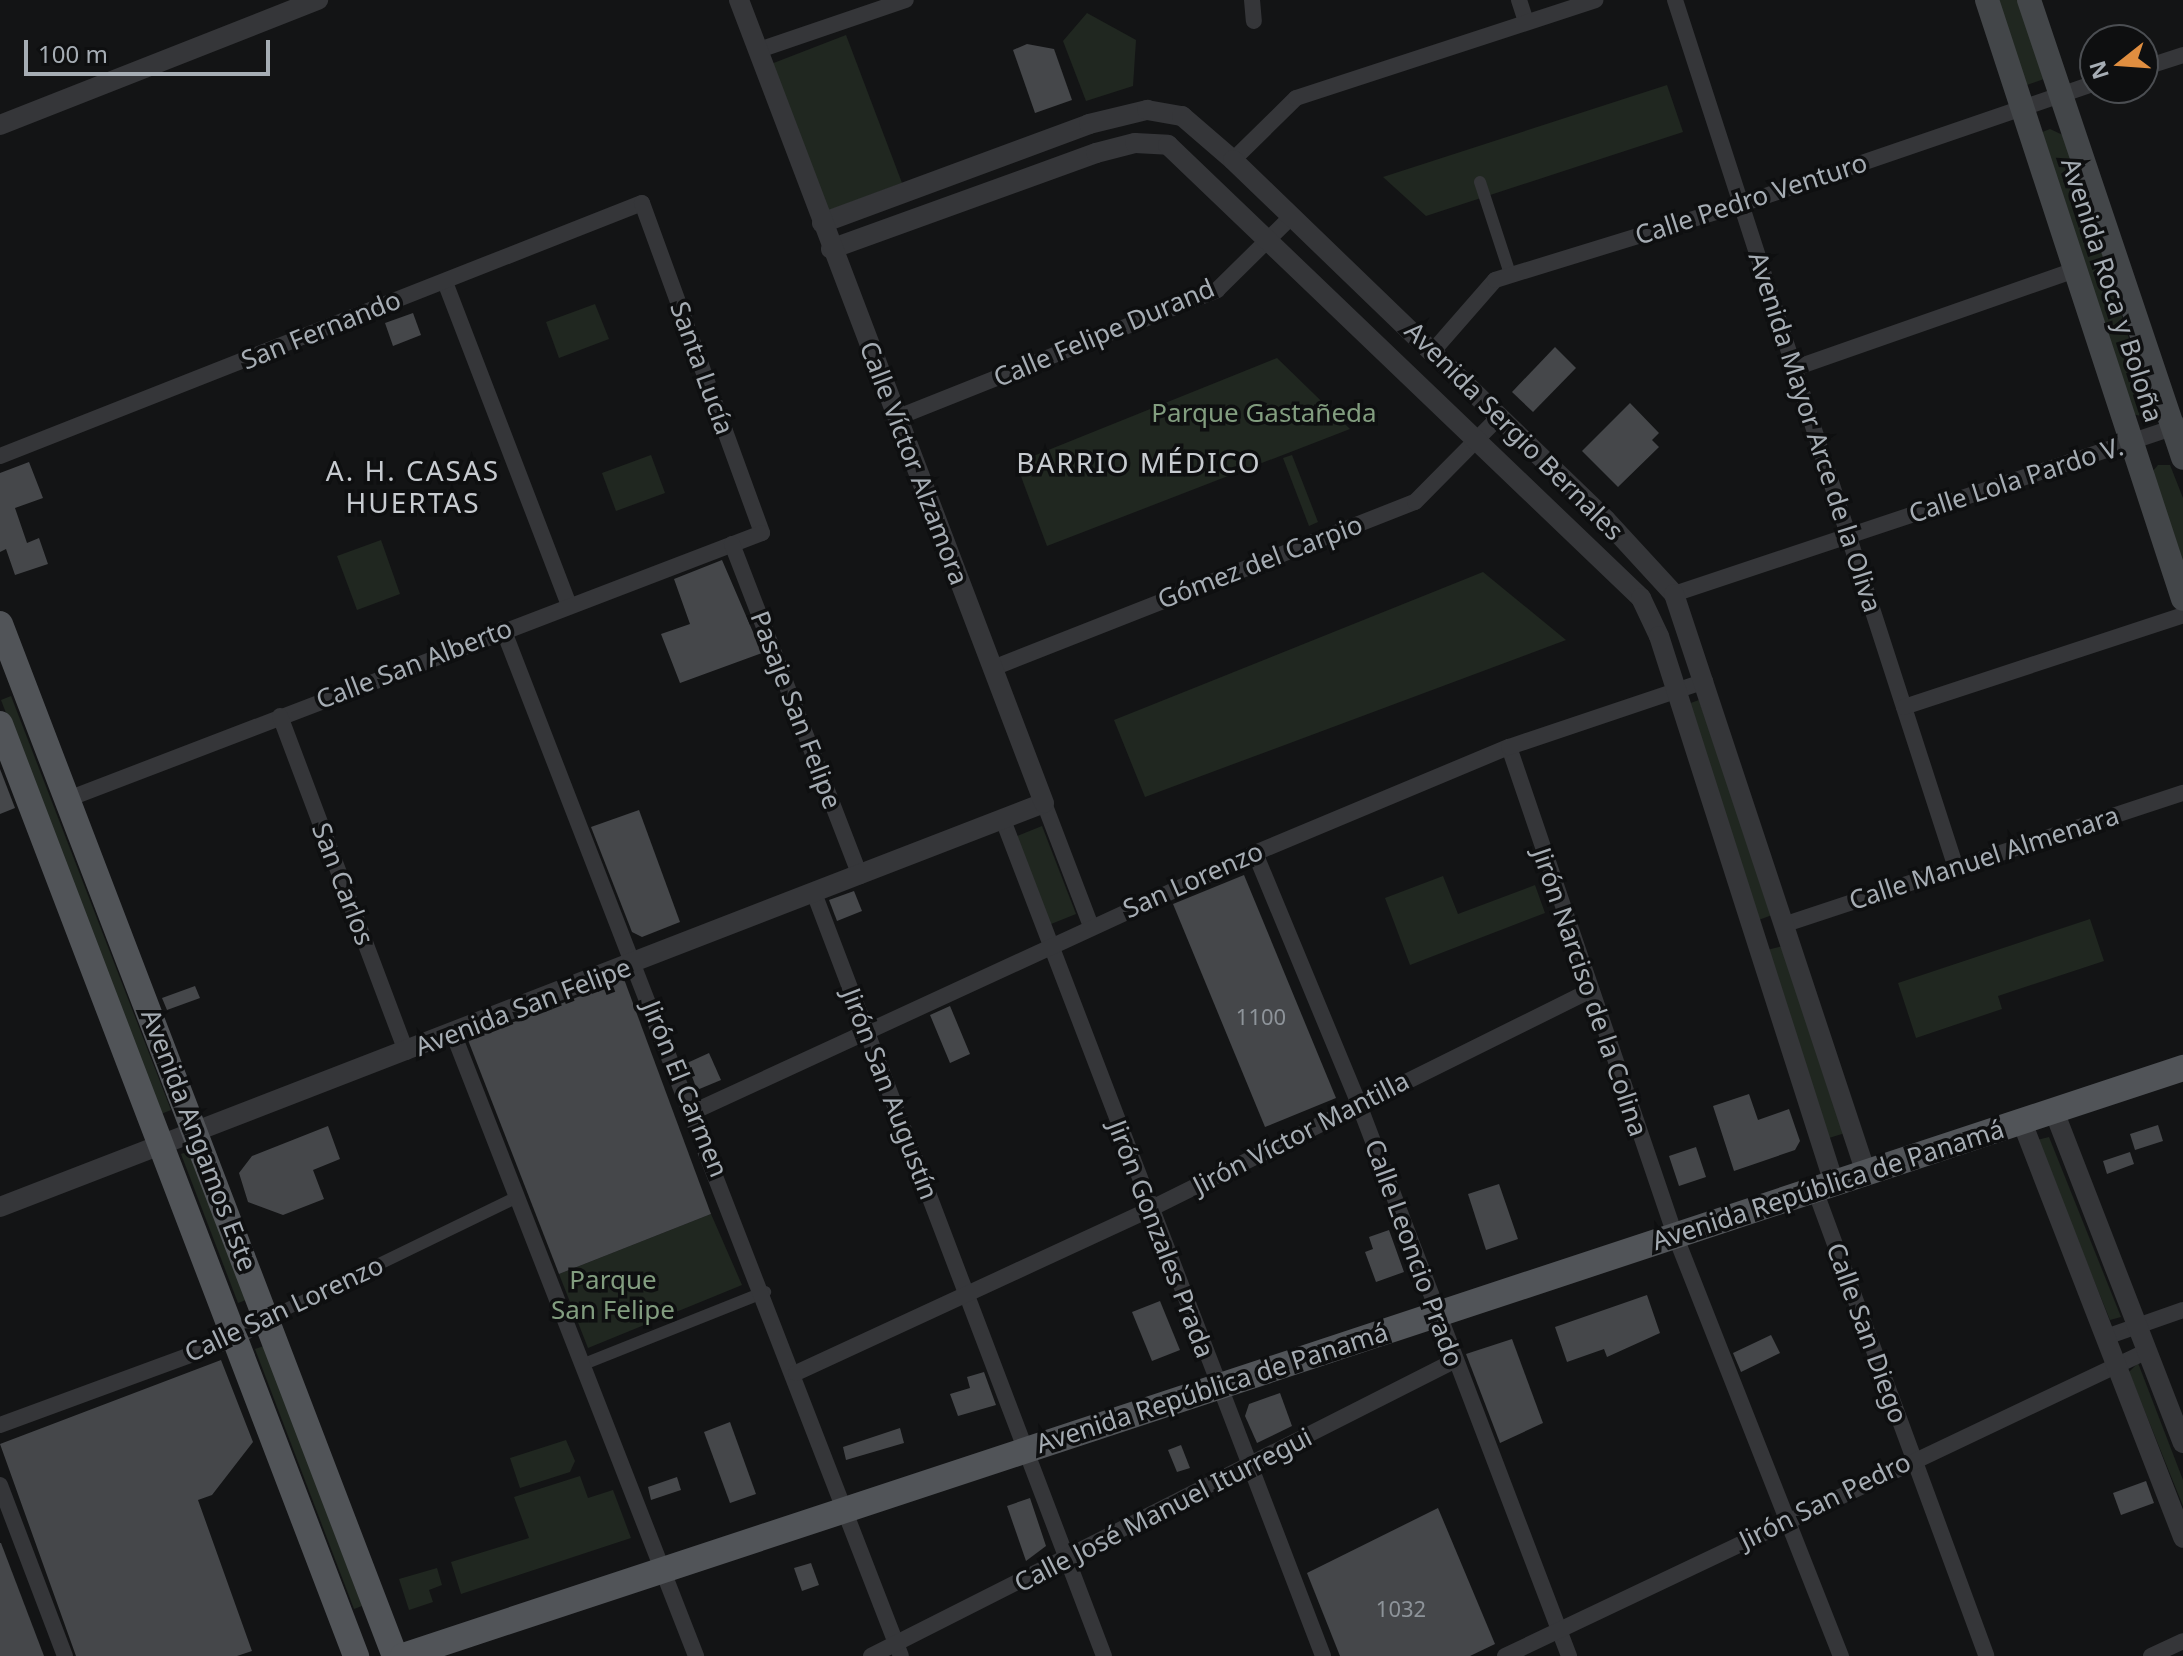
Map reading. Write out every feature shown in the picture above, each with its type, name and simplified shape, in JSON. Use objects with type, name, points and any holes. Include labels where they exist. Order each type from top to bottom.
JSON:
[{"type":"main road","name":"Avenida Roca y Boloña","points":[[1987,0],[2183,599]]},
{"type":"main road","name":"Avenida Roca y Boloña","points":[[2029,0],[2178,426],[2183,458]]},
{"type":"main road","name":"Avenida Angamos Este","points":[[0,624],[395,1656]]},
{"type":"main road","name":"Avenida Angamos Este","points":[[0,724],[165,1146],[356,1656]]},
{"type":"main road","name":"Avenida República de Panamá","points":[[403,1656],[845,1507],[2183,1068]]},
{"type":"street","points":[[0,125],[283,6],[318,0]]},
{"type":"street","name":"Calle Víctor Alzamora","points":[[739,0],[831,249],[1091,926]]},
{"type":"street","points":[[759,50],[906,0]]},
{"type":"street","points":[[1252,0],[1254,21]]},
{"type":"street","points":[[1519,0],[1526,22]]},
{"type":"street","points":[[1233,160],[1296,98],[1595,0]]},
{"type":"street","name":"Avenida Mayor Arce de la Oliva","points":[[1675,0],[1955,865]]},
{"type":"street","points":[[2159,63],[2183,55]]},
{"type":"street","name":"Calle Pedro Venturo","points":[[1433,351],[1495,280],[1742,204],[2079,88]]},
{"type":"street","points":[[831,249],[1096,153],[1153,142],[1151,110]]},
{"type":"street","name":"Avenida Sergio Bernales","points":[[822,223],[1089,124],[1151,110],[1182,116],[1233,160],[1606,520],[1674,594],[1786,924],[1866,1173]]},
{"type":"street","name":"Avenida Sergio Bernales","points":[[1153,142],[1168,145],[1479,438],[1641,598],[1675,691],[1824,1186]]},
{"type":"street","points":[[1480,182],[1510,274]]},
{"type":"street","name":"San Fernando","points":[[0,456],[642,203]]},
{"type":"street","name":"Santa Lucía","points":[[642,203],[762,533]]},
{"type":"street","name":"Calle Felipe Durand","points":[[896,418],[1217,290],[1291,217]]},
{"type":"street","points":[[1795,368],[2075,270]]},
{"type":"street","points":[[445,282],[569,605]]},
{"type":"street","points":[[1365,331],[1386,306]]},
{"type":"street","name":"Gómez del Carpio","points":[[993,668],[1415,502],[1500,416]]},
{"type":"street","name":"Calle Lola Pardo V.","points":[[1674,594],[2178,426]]},
{"type":"street","points":[[1585,541],[1606,520]]},
{"type":"street","name":"Calle San Alberto","points":[[68,799],[503,629],[762,533]]},
{"type":"street","name":"Pasaje San Felipe","points":[[732,544],[860,876]]},
{"type":"street","points":[[1904,707],[2183,615]]},
{"type":"street","name":"Jirón El Carmen","points":[[503,629],[695,1111],[898,1650]]},
{"type":"street","name":"San Lorenzo","points":[[695,1111],[1255,853],[1509,747],[1705,681]]},
{"type":"street","name":"San Carlos","points":[[280,716],[406,1052]]},
{"type":"street","name":"Jirón Narciso de la Colina","points":[[1509,747],[1587,992],[1675,1235],[1841,1656]]},
{"type":"street","name":"Calle Manuel Almenara","points":[[1786,924],[1955,865],[2183,793]]},
{"type":"street","name":"Avenida San Felipe","points":[[0,1207],[197,1135],[1044,803]]},
{"type":"street","name":"Jirón Gonzales Prada","points":[[1003,820],[1148,1210],[1323,1656]]},
{"type":"street","name":"Calle Leoncio Prado","points":[[1255,853],[1358,1102],[1436,1315],[1569,1656]]},
{"type":"street","name":"Jirón San Augustín","points":[[814,893],[865,1034],[968,1294],[1104,1656]]},
{"type":"street","name":"Jirón Víctor Mantilla","points":[[796,1373],[1148,1210],[1358,1102],[1587,992]]},
{"type":"street","points":[[453,1033],[696,1656]]},
{"type":"street","points":[[2054,1111],[2183,1443]]},
{"type":"street","points":[[2022,1122],[2183,1538]]},
{"type":"street","name":"Calle San Diego","points":[[1824,1186],[1913,1458],[1986,1656]]},
{"type":"street","name":"Calle San Lorenzo","points":[[0,1425],[236,1338],[268,1318],[517,1197]]},
{"type":"street","points":[[584,1364],[765,1292]]},
{"type":"street","points":[[2106,1337],[2183,1310]]},
{"type":"street","name":"Jirón San Pedro","points":[[1505,1656],[1913,1458],[2147,1351]]},
{"type":"street","name":"Calle José Manuel Iturregui","points":[[871,1656],[898,1650],[1066,1559],[1249,1469],[1454,1361]]},
{"type":"street","points":[[0,1485],[65,1656]]},
{"type":"street","points":[[2151,1656],[2183,1641]]},
{"type":"green space","points":[[1995,0],[2020,0],[2044,79],[2024,86]]},
{"type":"green space","points":[[1087,13],[1136,40],[1133,86],[1086,101],[1063,41]]},
{"type":"green space","points":[[846,35],[902,183],[827,211],[771,64]]},
{"type":"green space","points":[[1667,85],[1683,132],[1426,216],[1383,177]]},
{"type":"green space","points":[[2050,129],[2065,136],[2150,405],[2141,416],[2128,413],[2040,133]]},
{"type":"green space","points":[[595,304],[609,339],[559,358],[546,322]]},
{"type":"green space","name":"Parque Gastañeda","points":[[1277,358],[1350,429],[1047,546],[1016,463]]},
{"type":"green space","points":[[651,455],[665,493],[616,511],[602,473]]},
{"type":"green space","points":[[1292,455],[1318,522],[1309,526],[1283,458]]},
{"type":"green space","points":[[2158,465],[2170,465],[2183,498],[2183,570],[2152,472]]},
{"type":"green space","points":[[381,540],[400,594],[357,610],[337,556]]},
{"type":"green space","points":[[1483,572],[1566,640],[1145,797],[1114,720]]},
{"type":"green space","points":[[11,696],[171,1110],[161,1114],[1,700]]},
{"type":"green space","points":[[1699,700],[1772,915],[1756,921],[1685,705]]},
{"type":"green space","points":[[1042,826],[1076,914],[1046,926],[1012,838]]},
{"type":"green space","points":[[1443,876],[1458,914],[1535,885],[1545,913],[1410,965],[1385,898]]},
{"type":"green space","points":[[2090,919],[2104,961],[1998,996],[2002,1009],[1916,1038],[1898,983]]},
{"type":"green space","points":[[1783,946],[1845,1133],[1829,1138],[1767,950]]},
{"type":"green space","points":[[2049,1137],[2121,1317],[2110,1320],[2037,1140]]},
{"type":"green space","points":[[189,1151],[246,1300],[238,1303],[181,1154]]},
{"type":"green space","name":"Parque San Felipe","points":[[711,1214],[742,1285],[588,1348],[559,1274]]},
{"type":"green space","points":[[264,1346],[362,1606],[354,1609],[255,1349]]},
{"type":"green space","points":[[2138,1363],[2183,1480],[2183,1506],[2129,1372]]},
{"type":"green space","points":[[566,1440],[575,1461],[570,1472],[520,1488],[510,1458]]},
{"type":"green space","points":[[580,1476],[588,1498],[613,1490],[631,1538],[461,1594],[451,1562],[529,1538],[514,1497]]},
{"type":"green space","points":[[437,1568],[442,1585],[429,1590],[433,1602],[409,1610],[399,1579]]},
{"type":"building","points":[[1027,44],[1054,49],[1072,100],[1035,113],[1013,50]]},
{"type":"building","points":[[413,313],[421,335],[393,346],[385,323]]},
{"type":"building","points":[[1555,347],[1576,368],[1533,412],[1512,392]]},
{"type":"building","points":[[1630,403],[1659,433],[1652,440],[1659,447],[1618,487],[1582,451]]},
{"type":"building","points":[[29,462],[43,498],[15,508],[27,543],[39,538],[48,564],[15,575],[6,549],[0,552],[0,473]]},
{"type":"building","points":[[722,560],[762,653],[680,683],[661,634],[690,624],[674,579]]},
{"type":"building","points":[[0,769],[15,808],[0,814]]},
{"type":"building","points":[[639,810],[680,922],[642,937],[632,932],[591,827]]},
{"type":"building","points":[[1244,875],[1336,1098],[1265,1127],[1173,904]]},
{"type":"building","points":[[854,891],[862,911],[837,921],[829,900]]},
{"type":"building","points":[[624,979],[711,1214],[559,1274],[468,1040]]},
{"type":"building","points":[[195,986],[200,998],[167,1010],[162,998]]},
{"type":"building","points":[[950,1006],[970,1054],[950,1063],[930,1015]]},
{"type":"building","points":[[709,1053],[721,1080],[697,1090],[687,1063]]},
{"type":"building","points":[[1749,1094],[1758,1120],[1789,1109],[1800,1141],[1795,1150],[1734,1171],[1713,1106]]},
{"type":"building","points":[[2158,1125],[2163,1141],[2135,1150],[2130,1134]]},
{"type":"building","points":[[328,1126],[340,1159],[313,1170],[324,1199],[283,1215],[248,1202],[239,1173],[252,1156]]},
{"type":"building","points":[[1696,1147],[1706,1177],[1679,1186],[1669,1156]]},
{"type":"building","points":[[2130,1152],[2134,1164],[2107,1174],[2103,1161]]},
{"type":"building","points":[[1499,1184],[1518,1239],[1486,1250],[1468,1194]]},
{"type":"building","points":[[1389,1230],[1404,1272],[1376,1282],[1365,1252],[1373,1249],[1369,1237]]},
{"type":"building","points":[[1647,1295],[1660,1333],[1607,1357],[1604,1349],[1567,1362],[1555,1327]]},
{"type":"building","points":[[1160,1301],[1180,1350],[1152,1361],[1132,1312]]},
{"type":"building","points":[[1771,1335],[1780,1353],[1741,1372],[1733,1353]]},
{"type":"building","points":[[1512,1339],[1543,1423],[1500,1443],[1466,1354]]},
{"type":"building","points":[[221,1360],[253,1442],[212,1495],[198,1500],[252,1651],[237,1656],[76,1656],[0,1444]]},
{"type":"building","points":[[984,1372],[996,1405],[958,1416],[950,1394],[970,1388],[967,1377]]},
{"type":"building","points":[[1280,1393],[1292,1426],[1257,1443],[1245,1416],[1249,1404]]},
{"type":"building","points":[[730,1422],[756,1494],[730,1503],[704,1432]]},
{"type":"building","points":[[900,1428],[904,1443],[846,1460],[843,1447]]},
{"type":"building","points":[[1181,1445],[1190,1468],[1177,1472],[1168,1450]]},
{"type":"building","points":[[677,1477],[681,1490],[651,1500],[648,1487]]},
{"type":"building","points":[[2146,1481],[2154,1503],[2121,1515],[2113,1493]]},
{"type":"building","points":[[1030,1498],[1046,1546],[1026,1561],[1007,1506]]},
{"type":"building","points":[[1438,1508],[1495,1644],[1470,1656],[1340,1656],[1307,1573]]},
{"type":"building","points":[[1,1543],[44,1656],[0,1656]]},
{"type":"building","points":[[811,1563],[819,1585],[802,1591],[794,1568]]},
{"type":"district","name":"BARRIO MÉDICO","points":[[1139,462]]},
{"type":"district","name":"A. H. CASAS HUERTAS","points":[[413,486]]}]
